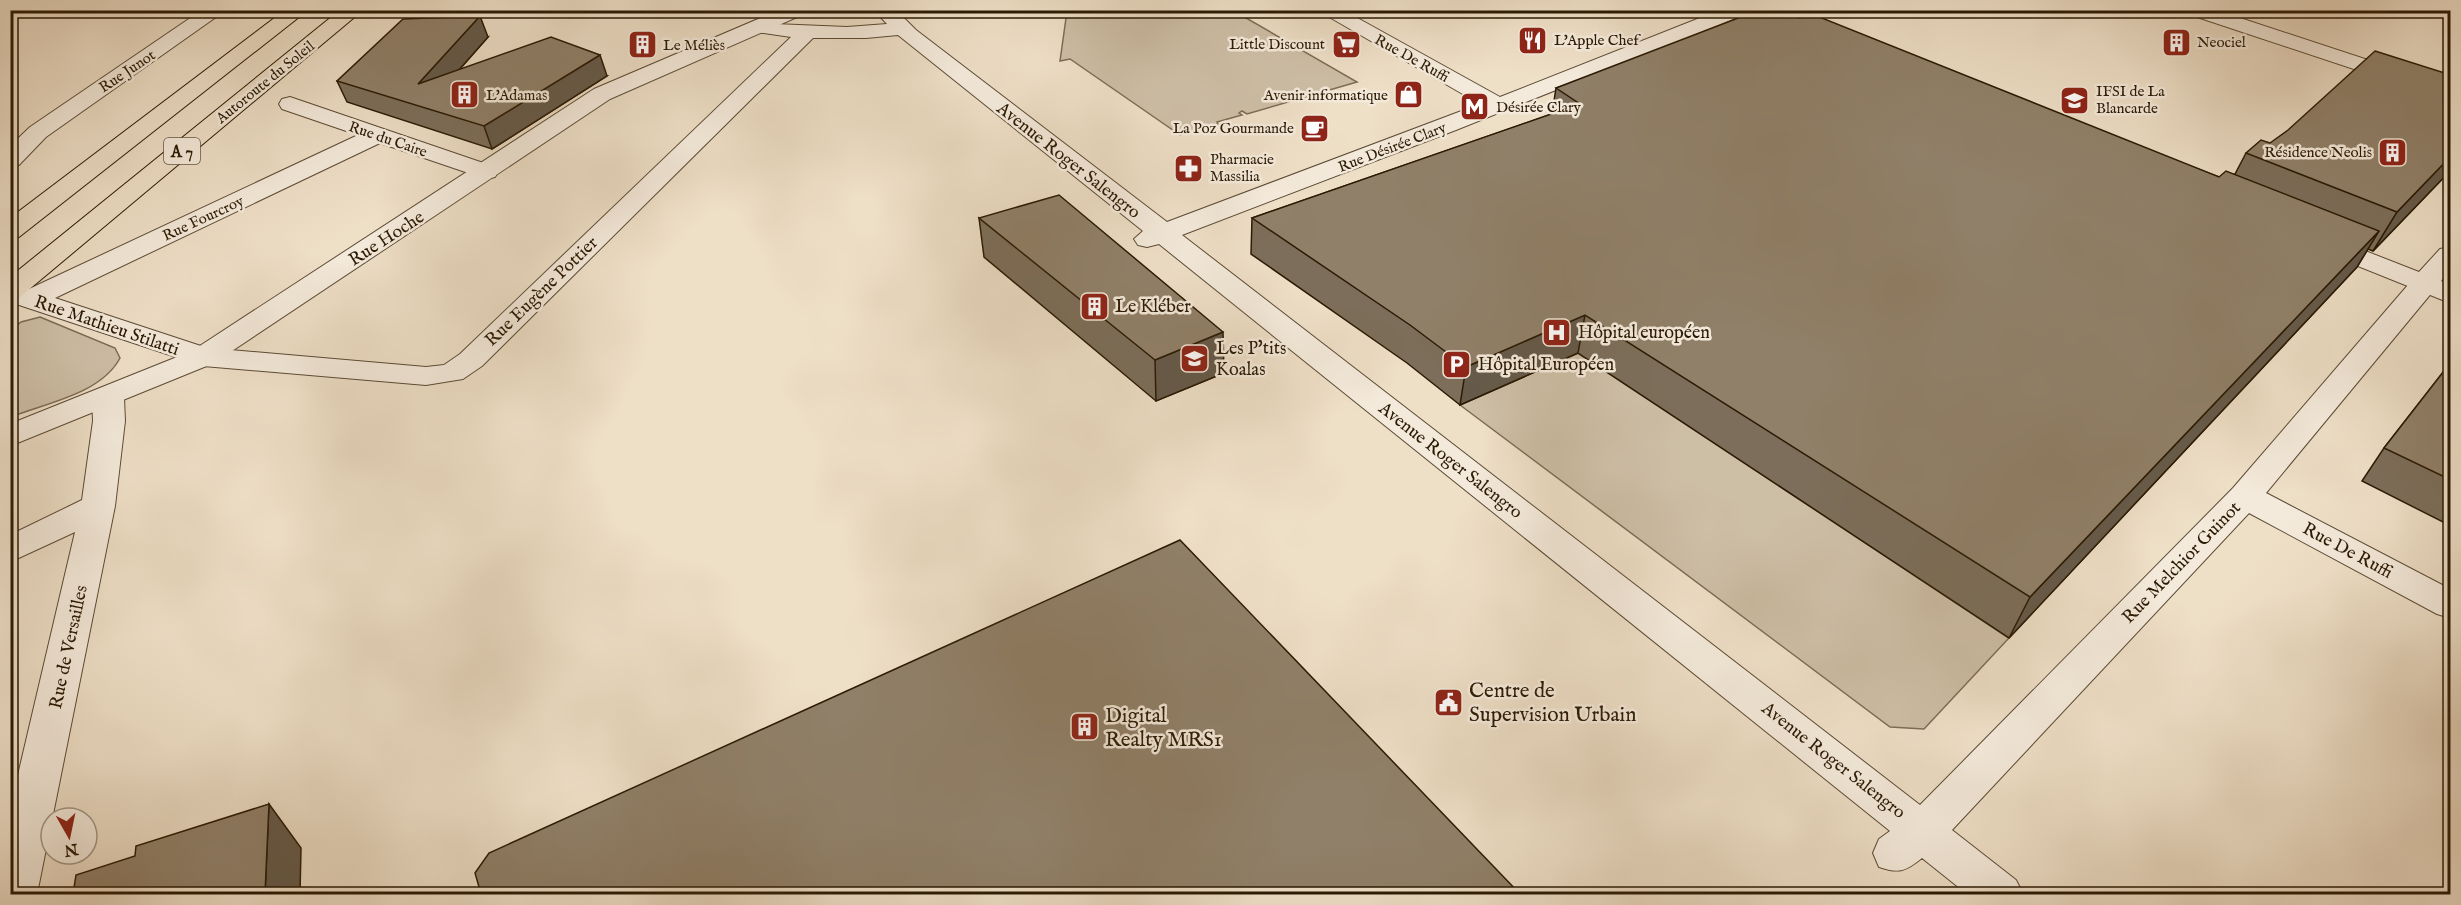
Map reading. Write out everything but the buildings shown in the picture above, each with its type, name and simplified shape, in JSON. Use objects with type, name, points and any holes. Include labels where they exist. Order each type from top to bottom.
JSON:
[{"type":"highway","name":"Autoroute du Soleil","points":[[10,231],[297,10]]},
{"type":"highway","name":"Autoroute du Soleil","points":[[17,294],[353,10]]},
{"type":"street","name":"Rue Junot","points":[[10,160],[38,132],[216,10]]},
{"type":"street","name":"Rue De Ruffi","points":[[1327,10],[1498,105]]},
{"type":"street","name":"Rue Désirée Clary","points":[[1154,236],[1498,105],[1738,10]]},
{"type":"street","points":[[2195,10],[2451,94]]},
{"type":"street","points":[[802,21],[883,31],[893,19]]},
{"type":"street","name":"Avenue Roger Salengro","points":[[893,19],[1154,236],[1909,842],[2000,894]]},
{"type":"street","name":"Rue Hoche","points":[[10,436],[108,398],[203,357],[602,94],[756,27],[802,21]]},
{"type":"street","name":"Rue Eugène Pottier","points":[[203,357],[426,376],[452,372],[471,360],[802,21]]},
{"type":"street","name":"Rue du Caire","points":[[290,104],[376,136],[486,172]]},
{"type":"street","name":"Rue Junot","points":[[10,140],[38,132]]},
{"type":"street","name":"Rue Fourcroy","points":[[17,294],[376,136]]},
{"type":"street","points":[[2305,235],[2437,289]]},
{"type":"street","name":"Rue Melchior Guinot","points":[[1909,842],[2245,496],[2437,289],[2451,255]]},
{"type":"street","name":"Rue Mathieu Stilatti","points":[[17,294],[203,357]]},
{"type":"street","name":"Rue de Versailles","points":[[14,894],[98,506],[109,421],[108,398]]},
{"type":"street","name":"Rue De Ruffi","points":[[2245,496],[2451,605]]},
{"type":"street","points":[[10,550],[98,506]]},
{"type":"shaded area","points":[[1067,11],[1234,11],[1357,82],[1247,114],[1242,111],[1239,113],[1242,115],[1180,135],[1070,59],[1060,61]]},
{"type":"shaded area","points":[[40,317],[115,348],[120,358],[111,370],[86,389],[11,417],[11,330],[21,322]]},
{"type":"shaded area","points":[[1578,353],[2009,638],[1924,729],[1890,727],[1460,405]]},
{"type":"place","name":"L'Apple Chef","points":[[1533,40]]},
{"type":"place","name":"Neociel","points":[[2176,42]]},
{"type":"place","name":"Little Discount","points":[[1346,44]]},
{"type":"place","name":"Le Méliès","points":[[642,45]]},
{"type":"place","name":"L'Adamas","points":[[465,95]]},
{"type":"place","name":"Avenir informatique","points":[[1409,95]]},
{"type":"place","name":"IFSI de La Blancarde","points":[[2075,100]]},
{"type":"place","name":"Désirée Clary","points":[[1475,107]]},
{"type":"place","name":"La Poz Gourmande","points":[[1315,128]]},
{"type":"place","name":"Résidence Neolis","points":[[2393,152]]},
{"type":"place","name":"Pharmacie Massilia","points":[[1189,168]]},
{"type":"place","name":"Le Kléber","points":[[1094,306]]},
{"type":"place","name":"Hôpital européen","points":[[1557,332]]},
{"type":"place","name":"Les P'tits Koalas","points":[[1195,358]]},
{"type":"place","name":"Hôpital Européen","points":[[1457,364]]},
{"type":"place","name":"Centre de Supervision Urbain","points":[[1448,702]]},
{"type":"place","name":"Digital Realty MRS1","points":[[1084,727]]}]
